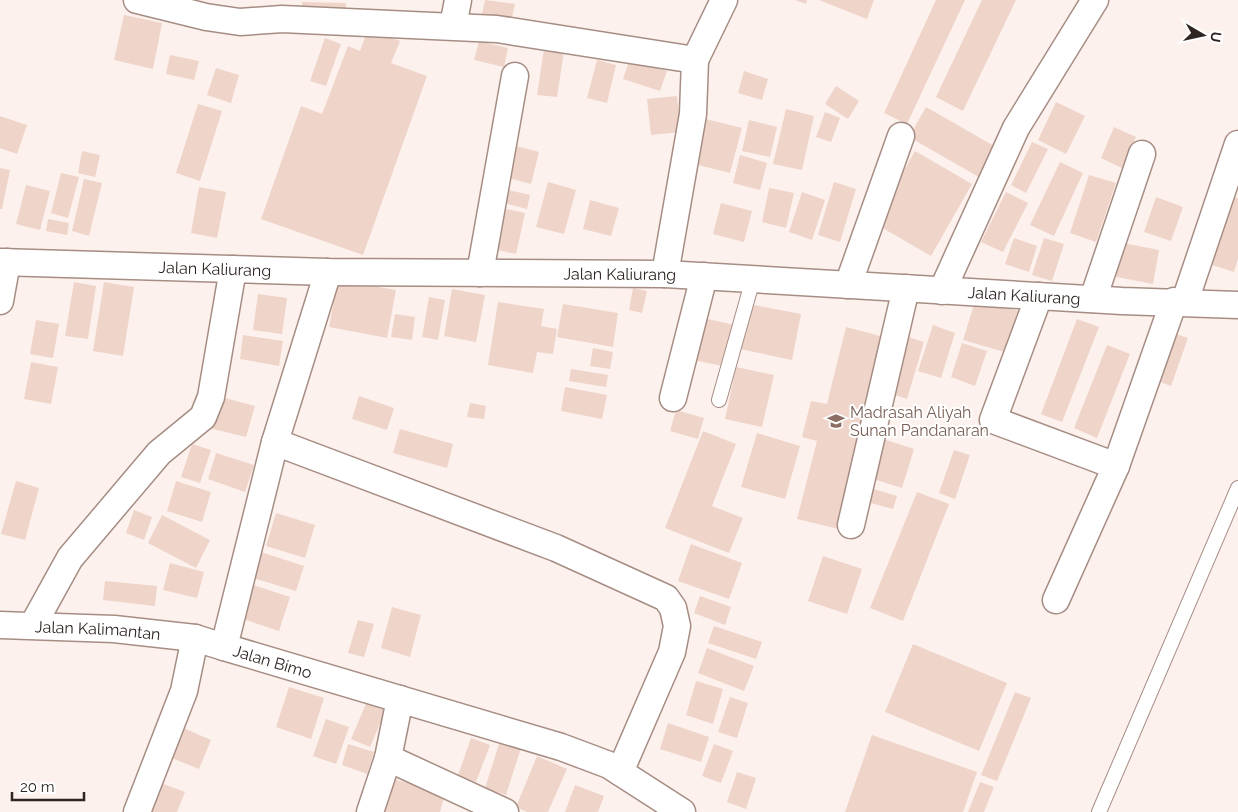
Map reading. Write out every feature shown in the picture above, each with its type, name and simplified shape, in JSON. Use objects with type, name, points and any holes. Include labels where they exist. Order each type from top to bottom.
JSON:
[{"type":"street","points":[[137,0],[206,17],[240,22],[283,9],[497,29],[695,60]]},
{"type":"street","points":[[452,26],[458,0]]},
{"type":"street","points":[[665,274],[693,114],[695,60],[724,0]]},
{"type":"street","points":[[942,290],[1016,128],[1095,0]]},
{"type":"street","points":[[480,273],[515,76]]},
{"type":"street","points":[[848,285],[901,136]]},
{"type":"street","points":[[1056,600],[1116,466],[1238,144]]},
{"type":"street","points":[[1093,299],[1142,154]]},
{"type":"street","points":[[0,301],[4,262]]},
{"type":"street","name":"Jalan Kaliurang","points":[[4,262],[328,272],[665,274],[1093,299],[1180,301],[1238,305]]},
{"type":"street","points":[[33,625],[70,558],[159,453],[203,417],[211,397],[233,269]]},
{"type":"street","name":"Jalan Bimo","points":[[328,272],[275,442],[224,647],[561,747],[609,765],[682,812]]},
{"type":"street","points":[[673,398],[704,276]]},
{"type":"street","points":[[851,525],[906,288]]},
{"type":"street","points":[[1038,296],[992,420],[1116,466]]},
{"type":"street","points":[[275,442],[556,548],[666,598],[673,608],[677,626],[672,652],[620,772]]},
{"type":"street","name":"Jalan Kalimantan","points":[[0,625],[114,629],[195,638],[224,647]]},
{"type":"street","points":[[137,812],[184,691],[195,638]]},
{"type":"street","points":[[370,812],[388,758],[400,699]]},
{"type":"street","points":[[388,758],[505,812]]},
{"type":"lane","points":[[719,400],[753,279]]},
{"type":"lane","points":[[1099,812],[1238,488]]},
{"type":"building","points":[[485,0],[515,4],[510,26],[481,19]]},
{"type":"building","points":[[795,0],[807,0],[806,4]]},
{"type":"building","points":[[819,0],[874,0],[867,19]]},
{"type":"building","points":[[936,0],[965,0],[907,124],[884,113]]},
{"type":"building","points":[[982,0],[1016,0],[963,111],[936,97]]},
{"type":"building","points":[[302,2],[346,3],[346,14],[302,14]]},
{"type":"building","points":[[124,15],[162,23],[153,69],[114,60]]},
{"type":"building","points":[[368,29],[400,41],[391,63],[427,76],[363,255],[261,219],[301,106],[322,114],[348,46],[360,51]]},
{"type":"building","points":[[325,38],[341,44],[326,86],[310,81]]},
{"type":"building","points":[[479,41],[508,48],[504,67],[474,60]]},
{"type":"building","points":[[545,42],[565,45],[557,97],[537,95]]},
{"type":"building","points":[[170,55],[199,61],[194,80],[166,74]]},
{"type":"building","points":[[630,58],[667,71],[660,91],[623,79]]},
{"type":"building","points":[[597,60],[616,65],[607,103],[587,98]]},
{"type":"building","points":[[216,68],[239,75],[231,103],[207,95]]},
{"type":"building","points":[[744,71],[768,79],[762,100],[738,93]]},
{"type":"building","points":[[836,86],[859,101],[848,119],[825,104]]},
{"type":"building","points":[[677,96],[681,132],[651,135],[647,99]]},
{"type":"building","points":[[1056,102],[1085,116],[1066,154],[1038,140]]},
{"type":"building","points":[[198,104],[222,111],[200,181],[176,173]]},
{"type":"building","points":[[926,107],[1001,150],[984,180],[909,137]]},
{"type":"building","points":[[786,109],[814,116],[802,170],[773,164]]},
{"type":"building","points":[[825,112],[840,118],[831,142],[816,137]]},
{"type":"building","points":[[0,116],[27,125],[17,154],[0,148]]},
{"type":"building","points":[[706,119],[742,128],[730,173],[694,164]]},
{"type":"building","points":[[749,120],[777,127],[770,157],[742,151]]},
{"type":"building","points":[[1114,127],[1136,137],[1122,168],[1101,158]]},
{"type":"building","points":[[1032,142],[1048,149],[1026,193],[1011,185]]},
{"type":"building","points":[[512,145],[539,152],[531,184],[504,177]]},
{"type":"building","points":[[82,151],[100,155],[95,177],[78,173]]},
{"type":"building","points":[[915,151],[972,184],[931,256],[874,223]]},
{"type":"building","points":[[740,155],[767,163],[760,190],[733,183]]},
{"type":"building","points":[[1060,162],[1083,173],[1054,236],[1030,225]]},
{"type":"building","points":[[0,168],[10,170],[2,209],[0,209]]},
{"type":"building","points":[[61,173],[79,177],[68,218],[51,213]]},
{"type":"building","points":[[1089,175],[1116,183],[1096,242],[1070,233]]},
{"type":"building","points":[[84,179],[102,183],[89,236],[72,231]]},
{"type":"building","points":[[548,182],[576,190],[564,234],[536,227]]},
{"type":"building","points":[[834,182],[856,189],[840,242],[818,235]]},
{"type":"building","points":[[26,185],[50,191],[40,230],[16,224]]},
{"type":"building","points":[[199,187],[226,192],[217,238],[191,233]]},
{"type":"building","points":[[769,188],[794,193],[786,228],[762,222]]},
{"type":"building","points":[[504,189],[530,195],[527,209],[501,202]]},
{"type":"building","points":[[802,192],[825,200],[812,240],[789,232]]},
{"type":"building","points":[[1006,192],[1028,203],[1003,252],[981,242]]},
{"type":"building","points":[[1227,194],[1238,198],[1238,259],[1234,272],[1206,263]]},
{"type":"building","points":[[1156,197],[1183,207],[1171,241],[1144,232]]},
{"type":"building","points":[[590,200],[619,208],[611,236],[583,229]]},
{"type":"building","points":[[721,203],[752,211],[744,242],[713,234]]},
{"type":"building","points":[[497,207],[525,213],[516,254],[489,248]]},
{"type":"building","points":[[48,219],[69,223],[67,235],[46,231]]},
{"type":"building","points":[[1014,238],[1037,246],[1029,272],[1005,264]]},
{"type":"building","points":[[1044,238],[1064,244],[1052,281],[1032,275]]},
{"type":"building","points":[[1118,242],[1159,250],[1153,284],[1112,276]]},
{"type":"building","points":[[338,280],[396,290],[387,338],[329,327]]},
{"type":"building","points":[[74,282],[96,286],[88,339],[65,336]]},
{"type":"building","points":[[104,282],[134,287],[123,356],[93,351]]},
{"type":"building","points":[[633,288],[647,291],[642,313],[629,310]]},
{"type":"building","points":[[452,289],[485,295],[476,342],[444,336]]},
{"type":"building","points":[[258,294],[287,298],[282,334],[253,330]]},
{"type":"building","points":[[429,297],[445,300],[438,340],[422,337]]},
{"type":"building","points":[[976,298],[1021,312],[1008,353],[963,340]]},
{"type":"building","points":[[498,302],[544,309],[541,326],[557,329],[553,354],[537,352],[533,373],[488,365]]},
{"type":"building","points":[[563,304],[618,313],[613,347],[557,337]]},
{"type":"building","points":[[749,304],[801,314],[792,360],[740,349]]},
{"type":"building","points":[[395,314],[415,317],[412,340],[391,337]]},
{"type":"building","points":[[698,317],[735,325],[727,367],[689,359]]},
{"type":"building","points":[[1077,319],[1099,327],[1062,422],[1041,414]]},
{"type":"building","points":[[36,320],[59,324],[53,358],[30,354]]},
{"type":"building","points":[[933,325],[955,333],[941,378],[918,371]]},
{"type":"building","name":"Madrasah Aliyah Sunan Pandanaran","points":[[846,327],[888,338],[839,529],[797,519],[817,441],[802,437],[811,401],[827,404]]},
{"type":"building","points":[[1167,331],[1188,338],[1171,386],[1150,378]]},
{"type":"building","points":[[243,335],[283,341],[279,366],[240,359]]},
{"type":"building","points":[[902,335],[924,342],[907,399],[885,392]]},
{"type":"building","points":[[962,343],[987,351],[975,386],[951,377]]},
{"type":"building","points":[[1107,345],[1130,354],[1097,438],[1074,428]]},
{"type":"building","points":[[593,348],[613,352],[610,369],[590,366]]},
{"type":"building","points":[[31,362],[58,367],[51,404],[24,399]]},
{"type":"building","points":[[736,367],[774,375],[762,427],[725,419]]},
{"type":"building","points":[[571,369],[608,375],[606,387],[569,381]]},
{"type":"building","points":[[565,387],[607,395],[602,419],[561,411]]},
{"type":"building","points":[[217,396],[255,406],[246,437],[209,428]]},
{"type":"building","points":[[359,396],[394,408],[387,430],[352,419]]},
{"type":"building","points":[[470,403],[486,406],[484,419],[467,417]]},
{"type":"building","points":[[676,410],[704,418],[698,439],[670,431]]},
{"type":"building","points":[[400,429],[453,444],[447,468],[393,453]]},
{"type":"building","points":[[703,431],[736,444],[712,506],[743,518],[729,553],[665,528]]},
{"type":"building","points":[[757,433],[800,446],[785,499],[741,487]]},
{"type":"building","points":[[880,438],[914,449],[902,488],[867,477]]},
{"type":"building","points":[[192,444],[211,450],[200,483],[181,477]]},
{"type":"building","points":[[954,450],[970,455],[955,499],[939,493]]},
{"type":"building","points":[[216,453],[254,465],[245,492],[208,479]]},
{"type":"building","points":[[16,481],[39,488],[25,540],[1,534]]},
{"type":"building","points":[[176,481],[211,492],[202,522],[167,511]]},
{"type":"building","points":[[870,488],[897,496],[893,509],[867,502]]},
{"type":"building","points":[[917,492],[949,504],[903,621],[870,608]]},
{"type":"building","points":[[134,510],[152,517],[144,540],[126,533]]},
{"type":"building","points":[[276,513],[315,525],[305,558],[266,546]]},
{"type":"building","points":[[162,515],[210,540],[196,568],[148,543]]},
{"type":"building","points":[[691,544],[742,563],[729,599],[678,581]]},
{"type":"building","points":[[261,552],[304,566],[296,591],[253,578]]},
{"type":"building","points":[[823,556],[862,569],[847,614],[808,601]]},
{"type":"building","points":[[170,563],[204,572],[197,598],[163,590]]},
{"type":"building","points":[[105,581],[157,586],[155,606],[103,600]]},
{"type":"building","points":[[250,584],[290,597],[279,631],[240,618]]},
{"type":"building","points":[[700,596],[731,607],[725,625],[694,613]]},
{"type":"building","points":[[392,607],[421,615],[410,657],[381,648]]},
{"type":"building","points":[[358,620],[374,624],[364,657],[348,653]]},
{"type":"building","points":[[714,626],[762,642],[756,659],[708,643]]},
{"type":"building","points":[[913,644],[1007,683],[979,751],[885,712]]},
{"type":"building","points":[[707,648],[754,666],[744,691],[698,673]]},
{"type":"building","points":[[696,681],[723,689],[713,724],[686,715]]},
{"type":"building","points":[[289,687],[324,698],[311,739],[276,727]]},
{"type":"building","points":[[371,692],[390,700],[370,747],[351,739]]},
{"type":"building","points":[[1015,692],[1031,698],[997,781],[981,775]]},
{"type":"building","points":[[730,697],[748,703],[737,738],[718,732]]},
{"type":"building","points":[[326,719],[349,727],[336,764],[313,756]]},
{"type":"building","points":[[668,723],[709,737],[701,762],[660,749]]},
{"type":"building","points":[[181,727],[211,740],[199,769],[169,757]]},
{"type":"building","points":[[872,735],[977,772],[963,812],[845,812]]},
{"type":"building","points":[[471,738],[490,745],[476,782],[458,775]]},
{"type":"building","points":[[500,741],[521,748],[506,795],[485,788]]},
{"type":"building","points":[[348,744],[374,752],[367,774],[342,765]]},
{"type":"building","points":[[714,744],[733,751],[721,783],[702,776]]},
{"type":"building","points":[[537,756],[567,769],[548,812],[527,812],[516,807]]},
{"type":"building","points":[[737,772],[756,778],[746,809],[727,802]]},
{"type":"building","points":[[394,779],[445,794],[440,812],[385,812]]},
{"type":"building","points":[[980,782],[994,787],[984,812],[968,812]]},
{"type":"building","points":[[161,783],[185,792],[177,812],[150,812]]},
{"type":"building","points":[[575,785],[604,796],[598,812],[565,812]]},
{"type":"place","name":"Madrasah Aliyah Sunan Pandanaran","points":[[836,421]]}]
